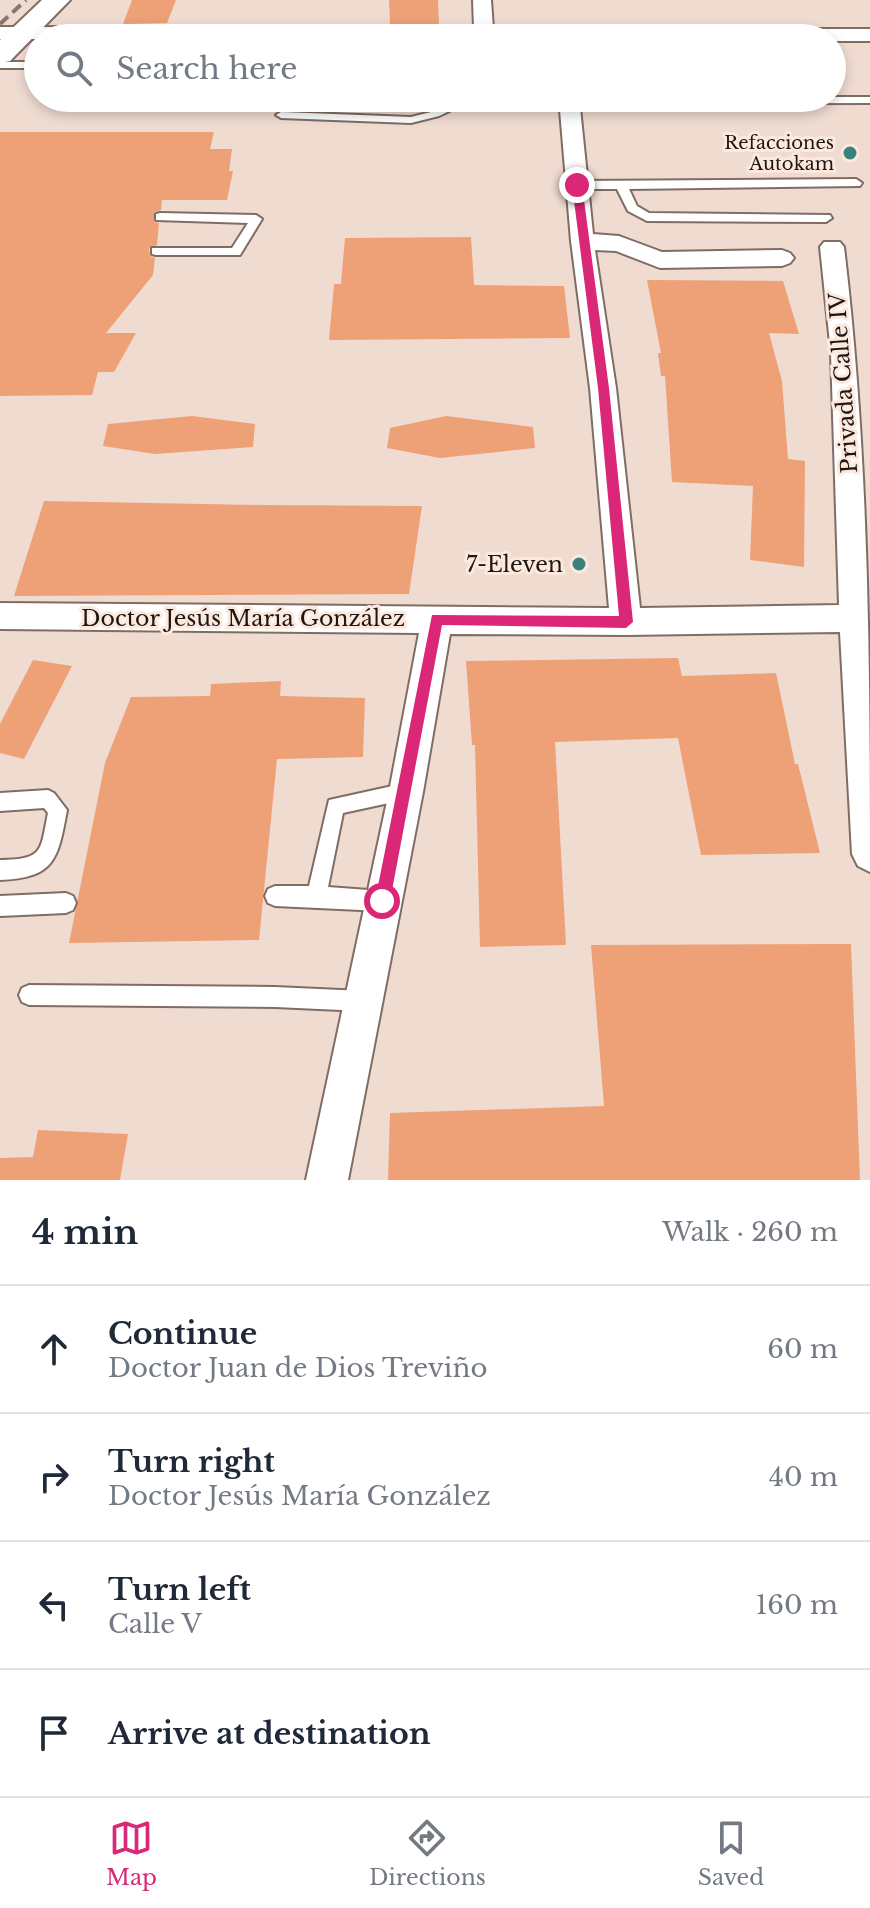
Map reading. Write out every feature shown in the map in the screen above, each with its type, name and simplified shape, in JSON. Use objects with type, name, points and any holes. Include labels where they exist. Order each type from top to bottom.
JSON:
[{"type":"main road","points":[[0,55],[10,34],[57,0]]},
{"type":"street","points":[[482,0],[484,24]]},
{"type":"street","points":[[846,35],[870,35]]},
{"type":"street","points":[[570,112],[582,241],[603,388],[626,622]]},
{"type":"street","points":[[582,241],[631,246],[660,260],[782,258]]},
{"type":"street","name":"Privada Calle IV","points":[[832,247],[857,353],[870,854]]},
{"type":"street","name":"Doctor Jesús María González","points":[[0,616],[626,622],[863,618]]},
{"type":"street","points":[[327,1180],[406,792],[437,619]]},
{"type":"lane","points":[[0,65],[24,65]]},
{"type":"lane","points":[[846,100],[870,100]]},
{"type":"lane","points":[[281,115],[411,120],[438,112]]},
{"type":"lane","points":[[577,185],[856,183]]},
{"type":"lane","points":[[621,185],[632,208],[647,217],[826,218]]},
{"type":"lane","points":[[156,251],[236,252],[256,219],[160,217]]},
{"type":"lane","points":[[317,896],[335,806],[406,792]]},
{"type":"lane","points":[[0,802],[48,799],[58,810],[48,856],[28,870],[0,870]]},
{"type":"lane","points":[[275,896],[382,901]]},
{"type":"lane","points":[[0,906],[66,903]]},
{"type":"lane","points":[[29,995],[275,997],[363,1001]]},
{"type":"building","points":[[132,0],[176,0],[167,23],[123,24]]},
{"type":"building","points":[[389,0],[438,0],[439,24],[390,24]]},
{"type":"building","points":[[0,132],[214,132],[210,149],[232,149],[229,171],[233,171],[227,200],[162,200],[161,210],[154,212],[154,222],[159,223],[157,245],[149,248],[150,256],[155,258],[153,275],[106,333],[136,333],[114,372],[98,372],[92,395],[0,396]]},
{"type":"building","points":[[471,237],[474,285],[564,286],[570,338],[329,340],[334,284],[341,284],[345,238]]},
{"type":"building","points":[[647,280],[783,281],[799,334],[769,333],[782,381],[788,459],[805,461],[804,567],[750,560],[753,486],[672,482],[665,376],[661,376],[658,353],[661,353]]},
{"type":"building","points":[[192,416],[255,424],[253,447],[155,454],[103,446],[108,424]]},
{"type":"building","points":[[446,416],[533,427],[535,448],[440,458],[387,448],[390,428]]},
{"type":"building","points":[[44,501],[422,506],[409,594],[14,596]]},
{"type":"building","points":[[678,658],[682,676],[776,673],[795,764],[798,764],[820,853],[701,855],[678,738],[555,742],[566,945],[480,947],[475,745],[472,745],[466,661]]},
{"type":"building","points":[[33,660],[72,666],[24,759],[0,753],[0,724]]},
{"type":"building","points":[[281,681],[280,696],[365,698],[363,757],[277,759],[259,940],[69,943],[105,763],[131,697],[210,696],[211,684]]},
{"type":"building","points":[[851,944],[860,1180],[388,1180],[390,1113],[604,1106],[591,945]]},
{"type":"building","points":[[38,1130],[128,1134],[120,1180],[0,1180],[0,1158],[33,1157]]},
{"type":"railway","points":[[0,24],[26,0]]},
{"type":"place","name":"Refacciones Autokam","points":[[850,153]]},
{"type":"place","name":"7-Eleven","points":[[579,564]]},
{"type":"route","points":[[382,901],[406,792],[437,619],[626,622],[603,388],[577,185]]}]
